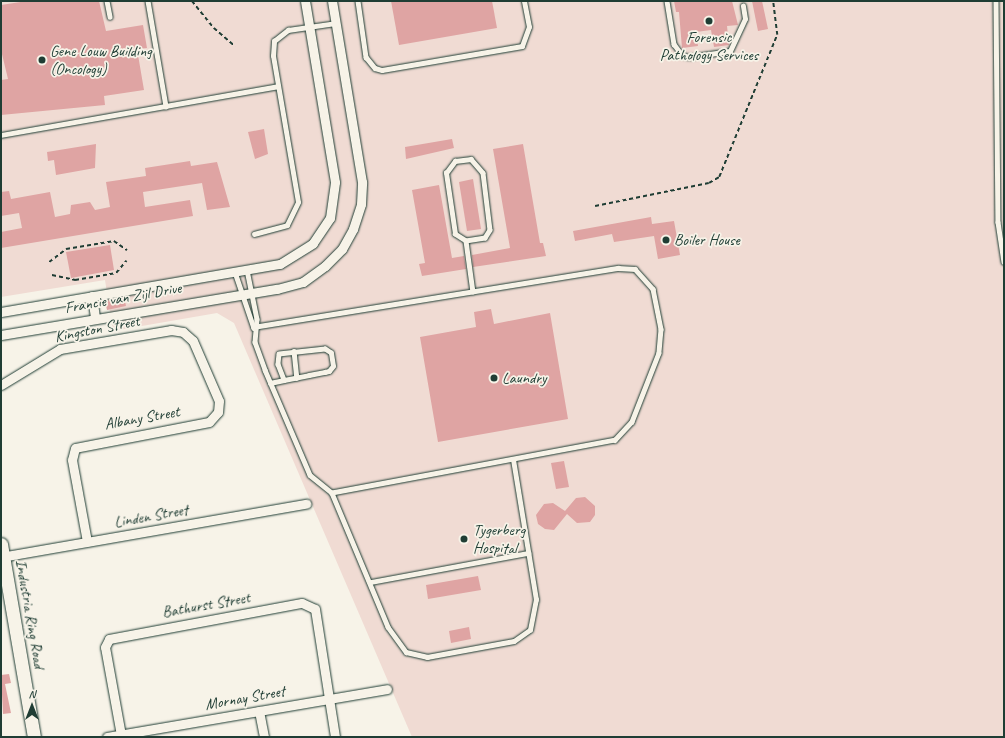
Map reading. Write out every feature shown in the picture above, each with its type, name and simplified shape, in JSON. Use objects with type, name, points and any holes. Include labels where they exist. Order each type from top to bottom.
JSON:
[{"type":"street","name":"Francie van Zijl Drive","points":[[1,312],[280,264],[304,251],[320,235],[332,209],[335,182],[305,1]]},
{"type":"street","name":"Francie van Zijl Drive","points":[[1,335],[295,285],[310,278],[342,249],[353,229],[361,204],[362,176],[332,1]]},
{"type":"street","points":[[92,296],[95,318]]},
{"type":"street","name":"Kingston Street","points":[[1,385],[60,349],[171,330],[183,332]]},
{"type":"street","name":"Albany Street","points":[[87,542],[72,460],[75,448],[209,422],[218,412],[216,394],[193,341],[183,332]]},
{"type":"street","name":"Linden Street","points":[[2,552],[87,542],[306,504]]},
{"type":"street","name":"Industria Ring Road","points":[[2,552],[34,737]]},
{"type":"street","name":"Bathurst Street","points":[[121,735],[105,647],[109,639],[302,603],[315,609],[330,698]]},
{"type":"street","name":"Mornay Street","points":[[108,737],[388,689]]},
{"type":"street","points":[[330,698],[335,737]]},
{"type":"street","points":[[259,711],[264,737]]},
{"type":"street","points":[[163,727],[165,737]]},
{"type":"lane","points":[[107,1],[110,16]]},
{"type":"lane","points":[[148,1],[166,106]]},
{"type":"lane","points":[[358,1],[366,57],[375,68],[382,70],[522,46],[529,27],[524,1]]},
{"type":"lane","points":[[667,1],[674,44],[682,55],[689,57],[730,51],[744,20],[743,6]]},
{"type":"lane","points":[[996,1],[998,222],[1004,262]]},
{"type":"lane","points":[[254,234],[287,225],[298,202],[278,86],[274,41],[280,33],[336,23]]},
{"type":"lane","points":[[1,135],[278,86]]},
{"type":"lane","points":[[466,241],[485,238],[490,230],[483,173],[471,160],[450,164],[445,177],[455,234],[466,241],[473,292]]},
{"type":"lane","points":[[255,326],[628,268],[645,277],[657,300],[661,329],[659,353],[625,433],[602,445],[332,493]]},
{"type":"lane","points":[[247,270],[255,326]]},
{"type":"lane","points":[[235,272],[241,295],[257,333],[256,346],[270,383],[310,475],[332,493],[392,634],[406,652],[427,657],[514,642],[530,630],[536,611],[513,460]]},
{"type":"lane","points":[[270,383],[297,378],[329,370],[332,357],[325,349],[294,351],[278,357],[284,380]]},
{"type":"lane","points":[[294,351],[297,378]]},
{"type":"lane","points":[[371,582],[528,553]]},
{"type":"path","points":[[192,1],[214,28],[235,46]]},
{"type":"path","points":[[595,206],[709,183],[719,177],[777,35],[773,1]]},
{"type":"path","points":[[49,262],[66,249],[114,242],[127,250]]},
{"type":"path","points":[[52,275],[75,280],[116,273],[126,261]]},
{"type":"shaded area","points":[[1,1],[1004,1],[1004,737],[412,737],[234,323],[217,313],[113,331],[105,280],[1,297]]},
{"type":"building","name":"Gene Louw Building (Oncology)","points":[[27,1],[99,1],[106,31],[143,25],[147,48],[137,49],[144,90],[104,96],[105,105],[1,115],[1,80],[8,79],[1,50],[1,5]]},
{"type":"building","points":[[391,1],[492,1],[497,28],[399,45]]},
{"type":"building","name":"Forensic Pathology Services","points":[[674,1],[732,1],[738,25],[727,26],[729,45],[714,47],[711,30],[696,32],[698,46],[682,48],[679,12],[676,12]]},
{"type":"building","points":[[752,1],[762,1],[768,29],[758,31]]},
{"type":"building","points":[[264,129],[268,154],[255,159],[248,132]]},
{"type":"building","points":[[452,139],[454,148],[406,159],[405,147]]},
{"type":"building","points":[[96,144],[95,168],[56,175],[54,160],[48,161],[47,152]]},
{"type":"building","points":[[523,144],[540,243],[543,243],[546,256],[473,267],[472,255],[510,248],[493,149]]},
{"type":"building","points":[[190,161],[191,166],[217,162],[230,207],[207,210],[202,183],[143,192],[145,207],[190,200],[193,216],[1,248],[1,232],[22,228],[19,213],[1,216],[1,192],[9,191],[11,199],[50,192],[55,217],[70,214],[71,205],[90,202],[95,210],[110,207],[106,182],[146,176],[145,168]]},
{"type":"building","points":[[473,179],[481,229],[467,231],[459,182]]},
{"type":"building","points":[[439,185],[452,258],[464,256],[466,269],[422,276],[419,264],[425,263],[412,190]]},
{"type":"building","points":[[651,217],[652,224],[674,221],[680,255],[658,259],[654,236],[614,242],[612,234],[575,241],[573,231]]},
{"type":"building","points":[[110,245],[114,270],[71,278],[66,252]]},
{"type":"building","points":[[124,297],[126,306],[107,310],[105,301]]},
{"type":"building","name":"Laundry","points":[[491,309],[494,324],[550,313],[568,419],[438,442],[420,337],[476,327],[474,312]]},
{"type":"building","points":[[564,461],[569,487],[556,489],[551,463]]},
{"type":"building","points":[[585,497],[595,506],[595,515],[590,522],[577,523],[567,514],[554,530],[545,529],[538,524],[536,515],[544,504],[553,503],[565,511],[576,498]]},
{"type":"building","points":[[478,576],[481,590],[428,599],[426,585]]},
{"type":"building","points":[[469,627],[471,639],[451,643],[449,631]]},
{"type":"building","points":[[9,674],[11,683],[5,684],[11,713],[3,714],[1,675]]},
{"type":"place","name":"Forensic Pathology Services","points":[[709,21]]},
{"type":"place","name":"Gene Louw Building (Oncology)","points":[[42,60]]},
{"type":"place","name":"Boiler House","points":[[666,240]]},
{"type":"place","name":"Laundry","points":[[494,378]]},
{"type":"place","name":"Tygerberg Hospital","points":[[464,539]]}]
